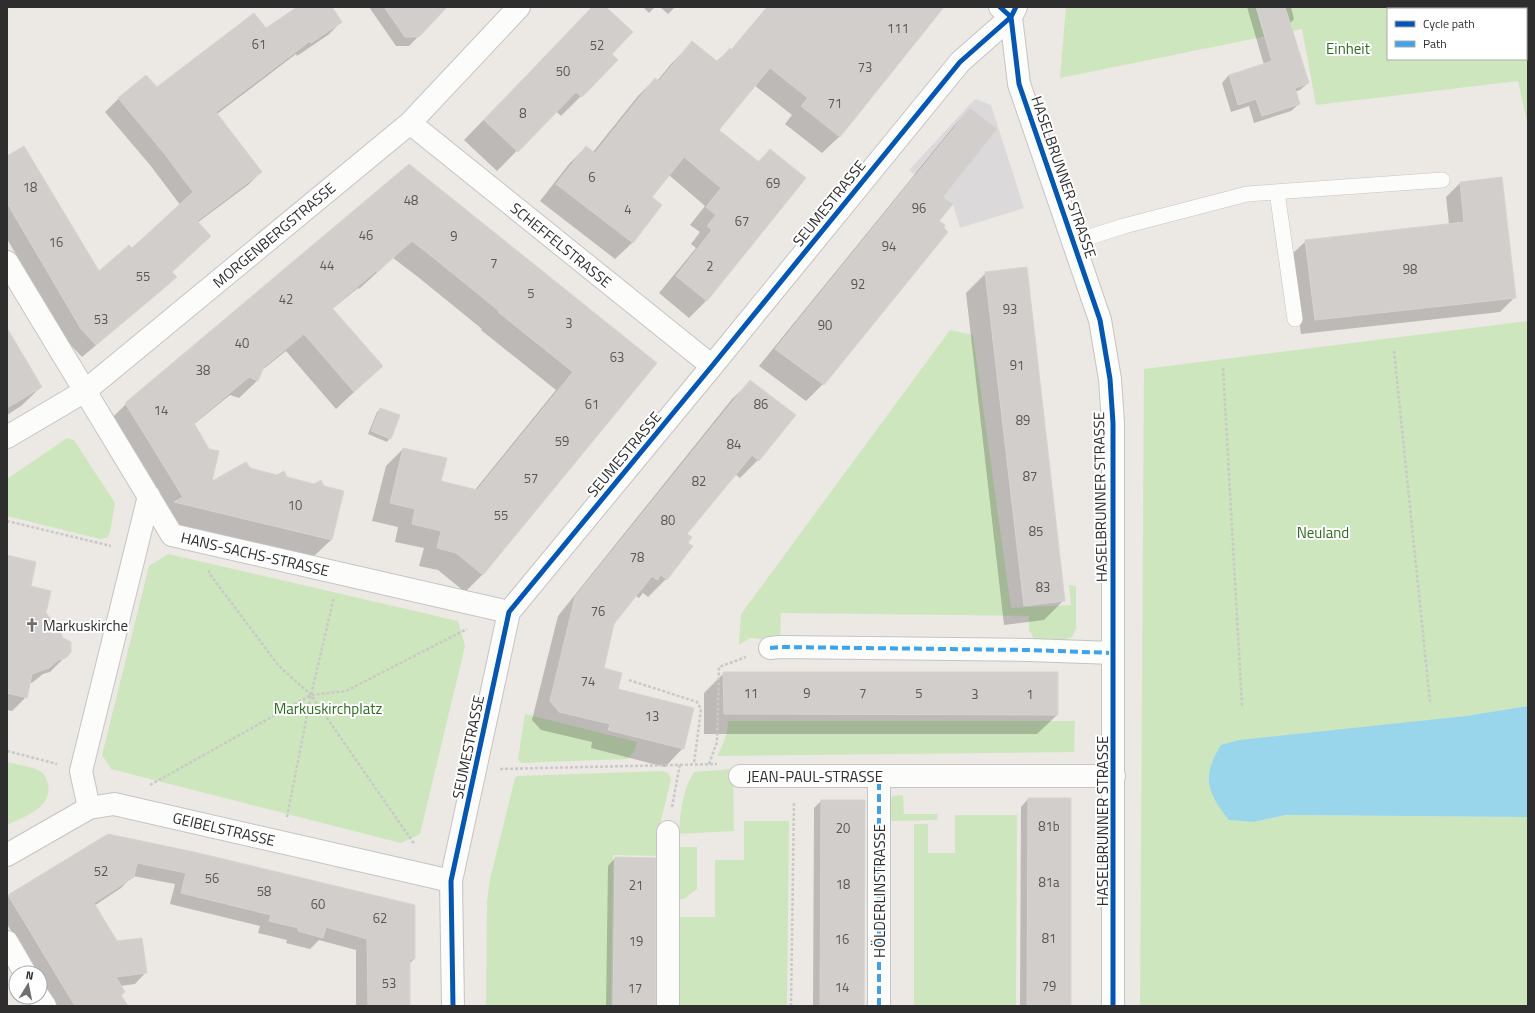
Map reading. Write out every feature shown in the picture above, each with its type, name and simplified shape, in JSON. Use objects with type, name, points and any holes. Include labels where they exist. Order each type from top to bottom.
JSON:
[{"type":"street","name":"MORGENBERGSTRASSE","points":[[7,437],[85,391],[410,123],[519,7]]},
{"type":"street","name":"HASELBRUNNER STRASSE","points":[[1009,10],[1019,84],[1100,320],[1110,379],[1113,423],[1113,1006]]},
{"type":"street","name":"SEUMESTRASSE","points":[[453,1006],[451,881],[509,612],[960,62],[1009,10]]},
{"type":"street","name":"SCHEFFELSTRASSE","points":[[410,123],[712,366]]},
{"type":"street","name":"HANS-SACHS-STRASSE","points":[[7,262],[172,535],[509,612]]},
{"type":"street","points":[[89,808],[81,770],[149,496]]},
{"type":"street","points":[[770,648],[1029,650],[1113,653]]},
{"type":"street","name":"JEAN-PAUL-STRASSE","points":[[740,776],[1114,776]]},
{"type":"street","name":"HÖLDERLINSTRASSE","points":[[879,776],[879,1006]]},
{"type":"street","name":"GEIBELSTRASSE","points":[[7,855],[89,808],[114,804],[451,881]]},
{"type":"street","points":[[668,832],[668,1006]]},
{"type":"street","points":[[7,942],[20,965]]},
{"type":"lane","points":[[1074,242],[1124,226],[1247,194],[1442,180]]},
{"type":"lane","points":[[1277,192],[1295,319]]},
{"type":"path","points":[[1394,351],[1430,702]]},
{"type":"path","points":[[1223,368],[1242,706]]},
{"type":"path","points":[[7,521],[135,552]]},
{"type":"path","points":[[213,544],[209,573],[279,666],[311,695],[418,850],[416,873]]},
{"type":"path","points":[[282,842],[311,695],[340,573]]},
{"type":"path","points":[[132,808],[138,792],[311,695],[346,691],[468,628],[473,603]]},
{"type":"path","points":[[709,764],[717,742],[719,667],[770,648]]},
{"type":"path","points":[[629,680],[697,702],[702,709],[694,764]]},
{"type":"path","points":[[7,751],[81,770]]},
{"type":"path","points":[[668,832],[680,764]]},
{"type":"path","points":[[791,1006],[794,776]]},
{"type":"shaded area","points":[[975,99],[991,105],[1024,208],[960,228],[953,204],[909,170]]},
{"type":"green space","name":"Einheit","points":[[1066,7],[1528,7],[1528,127],[1518,81],[1316,105],[1302,29],[1060,78]]},
{"type":"green space","name":"Neuland","points":[[1528,321],[1528,706],[1466,716],[1254,822],[1286,815],[1528,817],[1528,1006],[1140,1006],[1144,369]]},
{"type":"green space","points":[[950,330],[973,335],[1011,608],[1071,605],[1069,585],[1076,586],[1076,629],[1072,637],[1058,642],[1034,639],[1029,630],[1029,616],[781,613],[780,640],[750,638],[739,645],[741,614]]},
{"type":"green space","points":[[67,438],[74,440],[115,503],[110,532],[107,538],[100,539],[7,516],[7,479]]},
{"type":"green space","name":"Markuskirchplatz","points":[[168,554],[458,621],[465,646],[420,834],[401,843],[111,769],[102,755],[149,566]]},
{"type":"green space","points":[[525,714],[637,742],[634,752],[627,759],[521,763],[518,759]]},
{"type":"green space","points":[[728,721],[1075,721],[1074,752],[717,756],[725,739]]},
{"type":"green space","points":[[7,762],[33,768],[42,772],[48,784],[48,792],[46,799],[35,810],[7,825]]},
{"type":"green space","points":[[733,769],[734,831],[679,834],[684,794],[694,772]]},
{"type":"green space","points":[[661,771],[668,773],[671,779],[660,825],[660,856],[613,855],[611,1006],[486,1006],[487,902],[490,879],[515,778],[517,776]]},
{"type":"green space","points":[[903,795],[904,814],[938,814],[937,820],[891,821],[888,818],[887,807],[892,796]]},
{"type":"green space","points":[[955,815],[1017,815],[1016,1006],[914,1006],[914,824],[928,824],[928,853],[955,853]]},
{"type":"green space","points":[[744,821],[789,821],[787,1006],[673,1006],[673,917],[715,917],[715,860],[744,860]]},
{"type":"green space","points":[[676,847],[697,847],[697,889],[684,899],[674,900]]},
{"type":"water","points":[[1528,706],[1528,817],[1286,815],[1254,822],[1229,820],[1216,801],[1209,784],[1211,766],[1221,745],[1239,740],[1466,716]]},
{"type":"building","points":[[297,7],[332,7],[342,22],[311,43],[310,41],[216,112],[262,172],[197,221],[211,236],[172,272],[177,277],[96,345],[81,329],[7,203],[7,156],[24,146],[99,271],[129,245],[132,248],[193,192],[163,152],[118,98],[146,75],[157,87],[254,13],[266,28]]},
{"type":"building","points":[[384,7],[447,7],[419,37],[405,37]]},
{"type":"building","points":[[592,7],[606,7],[633,32],[612,54],[618,60],[582,97],[576,92],[518,152],[484,120]]},
{"type":"building","points":[[768,7],[944,7],[840,137],[801,106],[808,98],[770,68],[719,130],[759,162],[770,149],[806,178],[707,301],[676,276],[712,230],[707,226],[716,215],[706,207],[721,188],[684,157],[652,197],[662,205],[633,243],[556,184],[586,146],[595,153],[655,78],[659,81],[692,41],[718,62],[730,48],[732,50]]},
{"type":"building","points":[[1256,7],[1285,7],[1309,83],[1295,88],[1300,104],[1262,116],[1256,99],[1238,105],[1229,75],[1272,61]]},
{"type":"building","points":[[970,108],[997,129],[943,197],[953,204],[939,221],[945,225],[944,228],[948,232],[824,385],[775,349]]},
{"type":"building","points":[[409,164],[657,363],[483,575],[456,553],[437,548],[441,531],[412,524],[415,509],[390,503],[403,448],[447,458],[441,481],[477,490],[573,372],[412,241],[377,272],[376,271],[332,308],[383,366],[354,392],[304,334],[264,367],[258,381],[249,377],[194,423],[209,449],[219,451],[212,481],[246,462],[250,468],[277,475],[284,471],[287,477],[314,484],[321,480],[324,486],[344,491],[332,540],[174,502],[183,497],[125,403]]},
{"type":"building","points":[[1502,177],[1516,298],[1315,320],[1305,240],[1464,222],[1460,182]]},
{"type":"building","points":[[1027,267],[1065,601],[1024,606],[985,272]]},
{"type":"building","points":[[7,328],[42,387],[7,408]]},
{"type":"building","points":[[750,380],[796,415],[759,461],[752,455],[687,534],[692,537],[688,543],[693,546],[667,580],[661,575],[657,580],[652,576],[614,624],[604,668],[622,673],[618,689],[694,708],[684,749],[608,730],[610,724],[559,712],[550,701],[575,597]]},
{"type":"building","points":[[380,408],[400,415],[391,439],[371,431]]},
{"type":"building","name":"Markuskirche","points":[[7,555],[36,562],[31,586],[51,591],[46,613],[59,629],[63,638],[71,642],[71,652],[66,658],[58,660],[49,668],[32,674],[27,698],[7,693]]},
{"type":"building","points":[[723,672],[1058,672],[1058,715],[724,714]]},
{"type":"building","points":[[1028,798],[1071,798],[1071,1006],[1027,1006]]},
{"type":"building","points":[[821,800],[865,800],[864,1006],[820,1006]]},
{"type":"building","points":[[108,834],[194,852],[415,905],[415,959],[410,959],[410,1006],[368,1006],[367,939],[326,927],[323,938],[298,931],[298,928],[269,921],[271,915],[181,893],[186,873],[137,863],[134,877],[94,903],[117,941],[142,938],[147,973],[116,977],[125,992],[121,995],[128,1006],[75,1006],[8,895]]},
{"type":"building","points":[[615,857],[656,858],[656,1006],[613,1006]]},
{"type":"marked path","points":[[770,648],[1029,650],[1113,653]]},
{"type":"marked path","points":[[879,776],[879,1006]]},
{"type":"cycle path","points":[[1000,7],[1011,17],[1019,84],[1100,320],[1110,379],[1113,423],[1113,1006]]},
{"type":"cycle path","points":[[453,1006],[451,881],[509,612],[960,62],[1011,17],[1016,7]]},
{"type":"place","name":"Markuskirche","points":[[32,625]]}]
